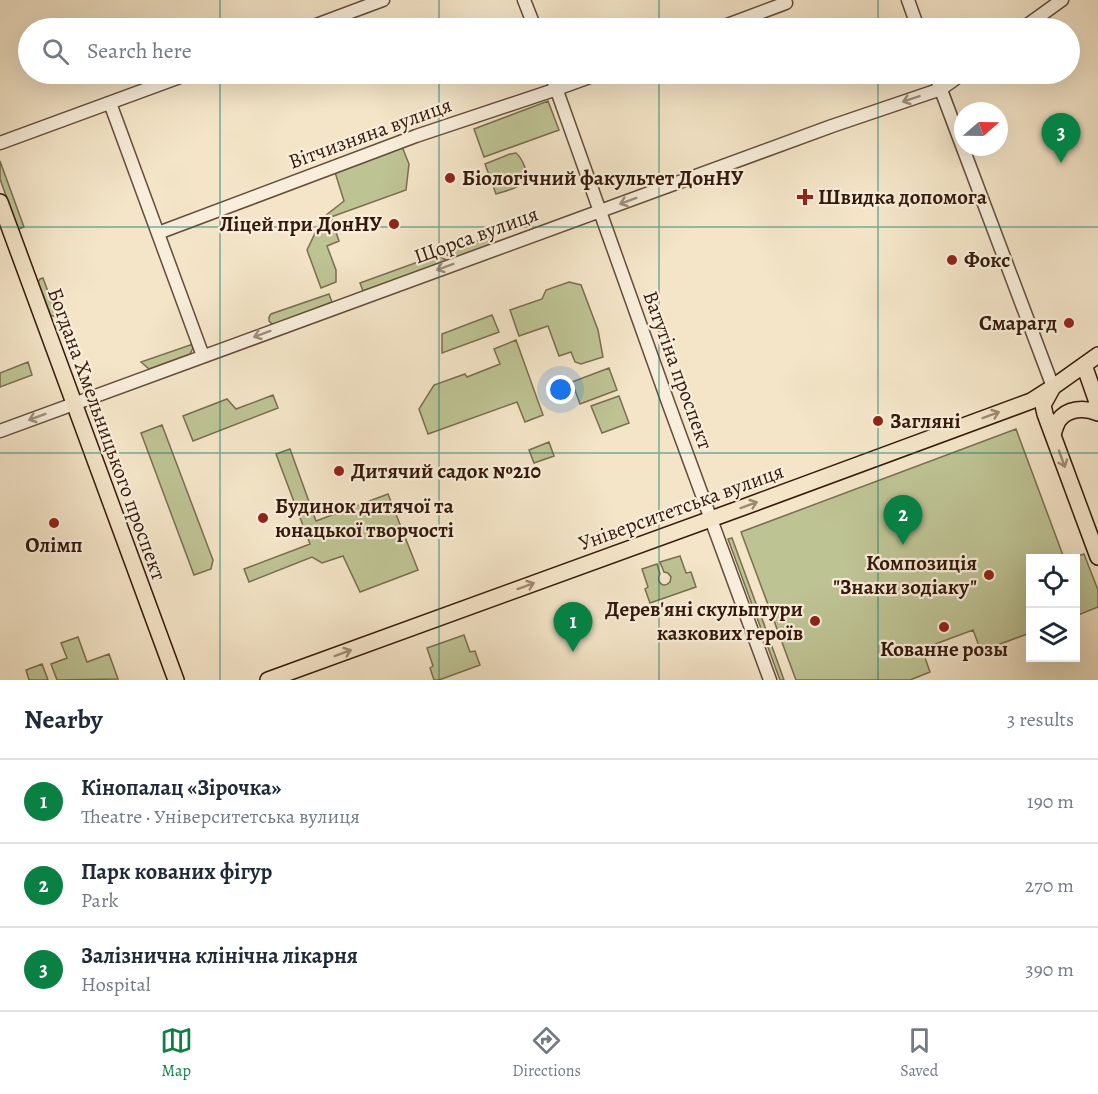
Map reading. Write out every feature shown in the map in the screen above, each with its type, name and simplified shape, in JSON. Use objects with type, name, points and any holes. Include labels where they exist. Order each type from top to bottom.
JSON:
[{"type":"main road","name":"Богдана Хмельницького проспект","points":[[0,202],[176,680]]},
{"type":"main road","name":"Університетська вулиця","points":[[268,680],[1031,401],[1098,355]]},
{"type":"main road","points":[[1084,365],[1098,405]]},
{"type":"main road","points":[[1053,387],[1043,405],[1098,558]]},
{"type":"main road","points":[[1053,435],[1058,421],[1067,413],[1090,409],[1098,413]]},
{"type":"street","points":[[335,18],[383,0]]},
{"type":"street","points":[[524,0],[531,18]]},
{"type":"street","points":[[908,0],[914,18]]},
{"type":"street","points":[[1037,18],[1062,0]]},
{"type":"street","points":[[746,18],[786,3]]},
{"type":"street","points":[[0,143],[161,84]]},
{"type":"street","name":"Ватутіна проспект","points":[[555,84],[770,680]]},
{"type":"street","name":"Вітчизняна вулиця","points":[[158,233],[411,138],[568,84]]},
{"type":"street","points":[[939,84],[1053,387]]},
{"type":"street","name":"Щорса вулиця","points":[[0,430],[832,126],[941,89],[948,84]]},
{"type":"street","points":[[110,103],[203,356]]},
{"type":"green space","points":[[548,101],[559,130],[484,157],[474,129]]},
{"type":"green space","points":[[401,144],[409,164],[406,190],[331,217],[339,241],[327,246],[336,270],[336,282],[321,288],[307,250],[325,216],[344,201],[334,169]]},
{"type":"green space","points":[[516,153],[526,170],[526,180],[512,189],[496,194],[485,164]]},
{"type":"green space","points":[[0,161],[24,227],[18,229],[0,179]]},
{"type":"green space","points":[[490,236],[493,245],[454,259],[444,253]]},
{"type":"green space","points":[[437,255],[448,261],[363,291],[360,283]]},
{"type":"green space","points":[[43,278],[56,317],[50,315],[38,282]]},
{"type":"green space","points":[[569,282],[581,285],[598,330],[603,357],[581,364],[575,362],[571,352],[559,356],[548,326],[519,336],[510,310],[542,299],[546,290]]},
{"type":"green space","points":[[329,294],[332,302],[275,324],[269,321],[271,314]]},
{"type":"green space","points":[[492,315],[499,332],[442,353],[442,334]]},
{"type":"green space","points":[[516,340],[543,415],[525,422],[517,402],[428,434],[419,409],[434,385],[465,374],[467,377],[500,364],[494,349]]},
{"type":"green space","points":[[193,344],[190,354],[149,369],[141,362]]},
{"type":"green space","points":[[28,362],[32,375],[0,387],[0,373]]},
{"type":"green space","points":[[609,368],[617,390],[580,404],[572,382]]},
{"type":"green space","points":[[273,395],[278,408],[193,441],[183,416],[227,399],[236,409]]},
{"type":"green space","points":[[619,396],[629,423],[602,433],[591,406]]},
{"type":"green space","points":[[162,425],[213,560],[211,569],[194,575],[141,433]]},
{"type":"green space","points":[[1016,429],[1063,554],[1026,554],[1026,634],[981,651],[973,630],[922,649],[930,672],[910,680],[796,680],[741,532]]},
{"type":"green space","points":[[549,442],[554,456],[534,463],[529,450]]},
{"type":"green space","points":[[290,449],[316,521],[388,494],[418,570],[360,592],[343,556],[322,563],[312,557],[249,582],[244,569],[310,544],[276,454]]},
{"type":"green space","points":[[732,538],[758,609],[754,610],[728,539]]},
{"type":"green space","points":[[1084,554],[1098,590],[1098,607],[1080,614],[1080,608],[1080,555]]},
{"type":"green space","points":[[680,556],[686,573],[691,572],[696,587],[650,603],[642,569],[657,564],[660,582],[665,585],[670,582],[671,577],[664,572],[660,562]]},
{"type":"green space","points":[[760,613],[784,680],[780,680],[756,615]]},
{"type":"green space","points":[[464,635],[470,652],[475,651],[480,665],[434,680],[430,668],[433,666],[427,648]]},
{"type":"green space","points":[[78,637],[87,662],[109,654],[118,679],[57,680],[51,664],[67,658],[61,643]]},
{"type":"green space","points":[[42,664],[48,680],[29,680],[26,670]]},
{"type":"place","name":"Залізнична клінічна лікарня","points":[[1061,163]]},
{"type":"place","name":"Біологічний факультет ДонНУ","points":[[450,178]]},
{"type":"place","name":"Швидка допомога","points":[[805,197]]},
{"type":"place","name":"Ліцей при ДонНУ","points":[[394,224]]},
{"type":"place","name":"Фокс","points":[[952,260]]},
{"type":"place","name":"Смарагд","points":[[1069,323]]},
{"type":"place","name":"Загляні","points":[[878,421]]},
{"type":"place","name":"Дитячий садок №210","points":[[339,471]]},
{"type":"place","name":"Будинок дитячої та юнацької творчості","points":[[263,518]]},
{"type":"place","name":"Олімп","points":[[54,523]]},
{"type":"place","name":"Парк кованих фігур","points":[[903,545]]},
{"type":"place","name":"Композиція \"Знаки зодіаку\"","points":[[989,575]]},
{"type":"place","name":"Дерев'яні скульптури казкових героїв","points":[[815,621]]},
{"type":"place","name":"Кованне розы","points":[[944,627]]},
{"type":"place","name":"Кінопалац «Зірочка»","points":[[573,652]]}]
